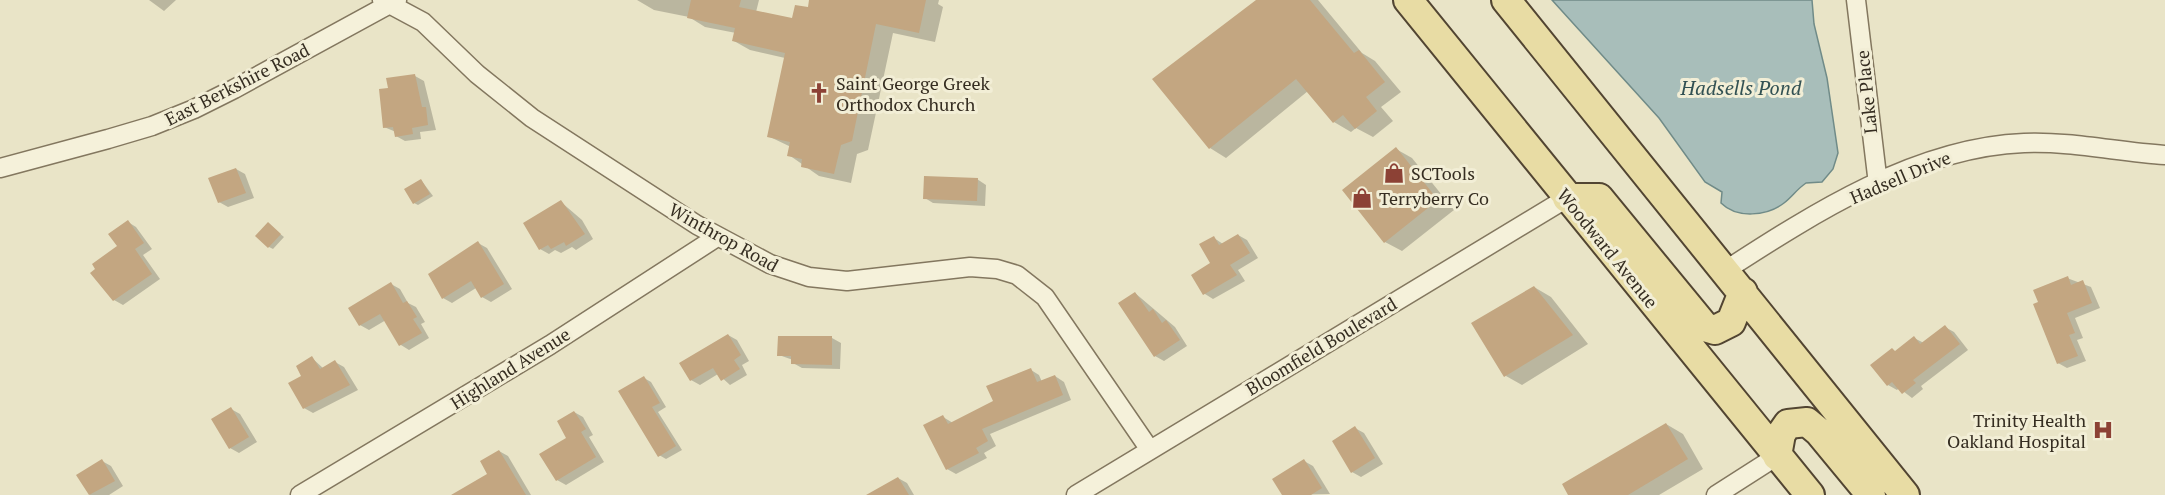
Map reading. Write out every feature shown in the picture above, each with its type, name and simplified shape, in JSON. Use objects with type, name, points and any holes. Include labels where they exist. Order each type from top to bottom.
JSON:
[{"type":"main road","name":"Woodward Avenue","points":[[1408,0],[1810,495]]},
{"type":"main road","points":[[1506,0],[1905,495]]},
{"type":"main road","points":[[1567,198],[1599,198],[1705,327],[1715,330],[1731,322],[1734,281]]},
{"type":"main road","points":[[1777,456],[1781,434],[1788,424],[1807,422],[1819,432],[1870,495]]},
{"type":"street","name":"Lake Place","points":[[1856,0],[1878,184]]},
{"type":"street","name":"East Berkshire Road","points":[[0,168],[152,126],[194,109],[234,90],[389,1]]},
{"type":"street","name":"Winthrop Road","points":[[389,1],[423,22],[477,74],[532,118],[717,237],[783,270],[834,281],[861,281],[970,267],[997,269],[1017,275],[1045,297],[1150,450]]},
{"type":"street","name":"Hadsell Drive","points":[[1734,281],[1808,218],[1917,166],[1947,155],[2003,145],[2050,143],[2165,155]]},
{"type":"street","name":"Bloomfield Boulevard","points":[[1076,495],[1567,198]]},
{"type":"street","name":"Highland Avenue","points":[[300,495],[550,345],[717,237]]},
{"type":"street","points":[[1716,495],[1777,456]]},
{"type":"water","name":"Hadsells Pond","points":[[1552,0],[1812,0],[1814,24],[1827,78],[1838,153],[1833,169],[1822,182],[1806,183],[1784,203],[1769,211],[1752,214],[1735,212],[1728,208],[1721,203],[1722,192],[1705,182],[1659,118]]},
{"type":"building","name":"Saint George Greek Orthodox Church","points":[[691,0],[741,0],[739,7],[792,18],[795,5],[808,7],[809,0],[926,0],[919,33],[876,24],[852,141],[841,145],[834,174],[801,167],[802,159],[787,156],[790,142],[767,137],[785,53],[732,41],[735,28],[687,18]]},
{"type":"building","points":[[1256,0],[1310,0],[1354,53],[1359,50],[1385,82],[1366,97],[1377,111],[1355,129],[1343,115],[1333,123],[1296,79],[1209,149],[1152,79]]},
{"type":"building","points":[[415,74],[422,107],[426,107],[428,125],[412,128],[413,134],[395,137],[393,127],[383,128],[379,89],[388,88],[386,78]]},
{"type":"building","points":[[1396,147],[1438,200],[1384,243],[1342,190]]},
{"type":"building","points":[[236,168],[246,193],[218,203],[208,178]]},
{"type":"building","points":[[924,176],[978,178],[977,201],[923,199]]},
{"type":"building","points":[[421,179],[430,194],[413,204],[404,189]]},
{"type":"building","points":[[561,200],[585,234],[566,246],[564,242],[551,249],[548,245],[539,250],[523,223]]},
{"type":"building","points":[[128,220],[144,243],[135,249],[152,274],[113,301],[90,273],[95,269],[92,264],[117,246],[108,234]]},
{"type":"building","points":[[268,222],[281,234],[268,248],[255,236]]},
{"type":"building","points":[[1238,234],[1250,253],[1230,265],[1237,275],[1203,295],[1191,275],[1210,263],[1199,244],[1214,236],[1219,245]]},
{"type":"building","points":[[478,241],[504,284],[481,298],[471,281],[442,299],[428,274]]},
{"type":"building","points":[[2068,276],[2071,285],[2083,280],[2092,303],[2067,313],[2075,333],[2069,335],[2078,356],[2057,364],[2033,304],[2038,302],[2033,290]]},
{"type":"building","points":[[391,282],[403,303],[407,301],[417,317],[413,319],[422,333],[399,346],[380,314],[359,326],[348,308]]},
{"type":"building","points":[[1534,286],[1573,335],[1504,377],[1471,323]]},
{"type":"building","points":[[1135,292],[1149,312],[1153,309],[1162,323],[1166,320],[1180,340],[1154,357],[1118,303]]},
{"type":"building","points":[[1945,325],[1960,344],[1913,380],[1916,383],[1902,394],[1892,382],[1887,386],[1870,365],[1892,348],[1895,351],[1914,336],[1920,344]]},
{"type":"building","points":[[728,334],[741,355],[734,360],[740,369],[721,381],[713,368],[690,381],[679,363]]},
{"type":"building","points":[[778,336],[832,336],[832,365],[791,364],[791,356],[777,356]]},
{"type":"building","points":[[312,356],[320,369],[335,360],[350,385],[303,409],[288,383],[301,376],[296,366]]},
{"type":"building","points":[[1031,368],[1037,382],[1055,375],[1063,395],[982,429],[988,441],[976,448],[979,453],[946,470],[923,425],[943,415],[948,424],[993,401],[986,386]]},
{"type":"building","points":[[644,376],[660,403],[652,407],[676,446],[658,457],[618,391]]},
{"type":"building","points":[[231,407],[249,437],[229,449],[211,419]]},
{"type":"building","points":[[574,411],[586,429],[581,432],[596,457],[556,481],[539,454],[566,438],[557,421]]},
{"type":"building","points":[[1666,423],[1688,459],[1628,495],[1568,495],[1562,484]]},
{"type":"building","points":[[1355,426],[1375,458],[1351,473],[1332,441]]},
{"type":"building","points":[[499,450],[526,495],[451,495],[487,474],[480,461]]},
{"type":"building","points":[[102,459],[115,481],[89,495],[76,475]]},
{"type":"building","points":[[1304,459],[1322,488],[1311,495],[1282,495],[1272,479]]},
{"type":"building","points":[[898,477],[909,495],[866,495]]},
{"type":"place","name":"Saint George Greek Orthodox Church","points":[[819,93]]},
{"type":"place","name":"SCTools","points":[[1394,173]]},
{"type":"place","name":"Terryberry Co","points":[[1362,198]]},
{"type":"place","name":"Trinity Health Oakland Hospital","points":[[2103,430]]}]
